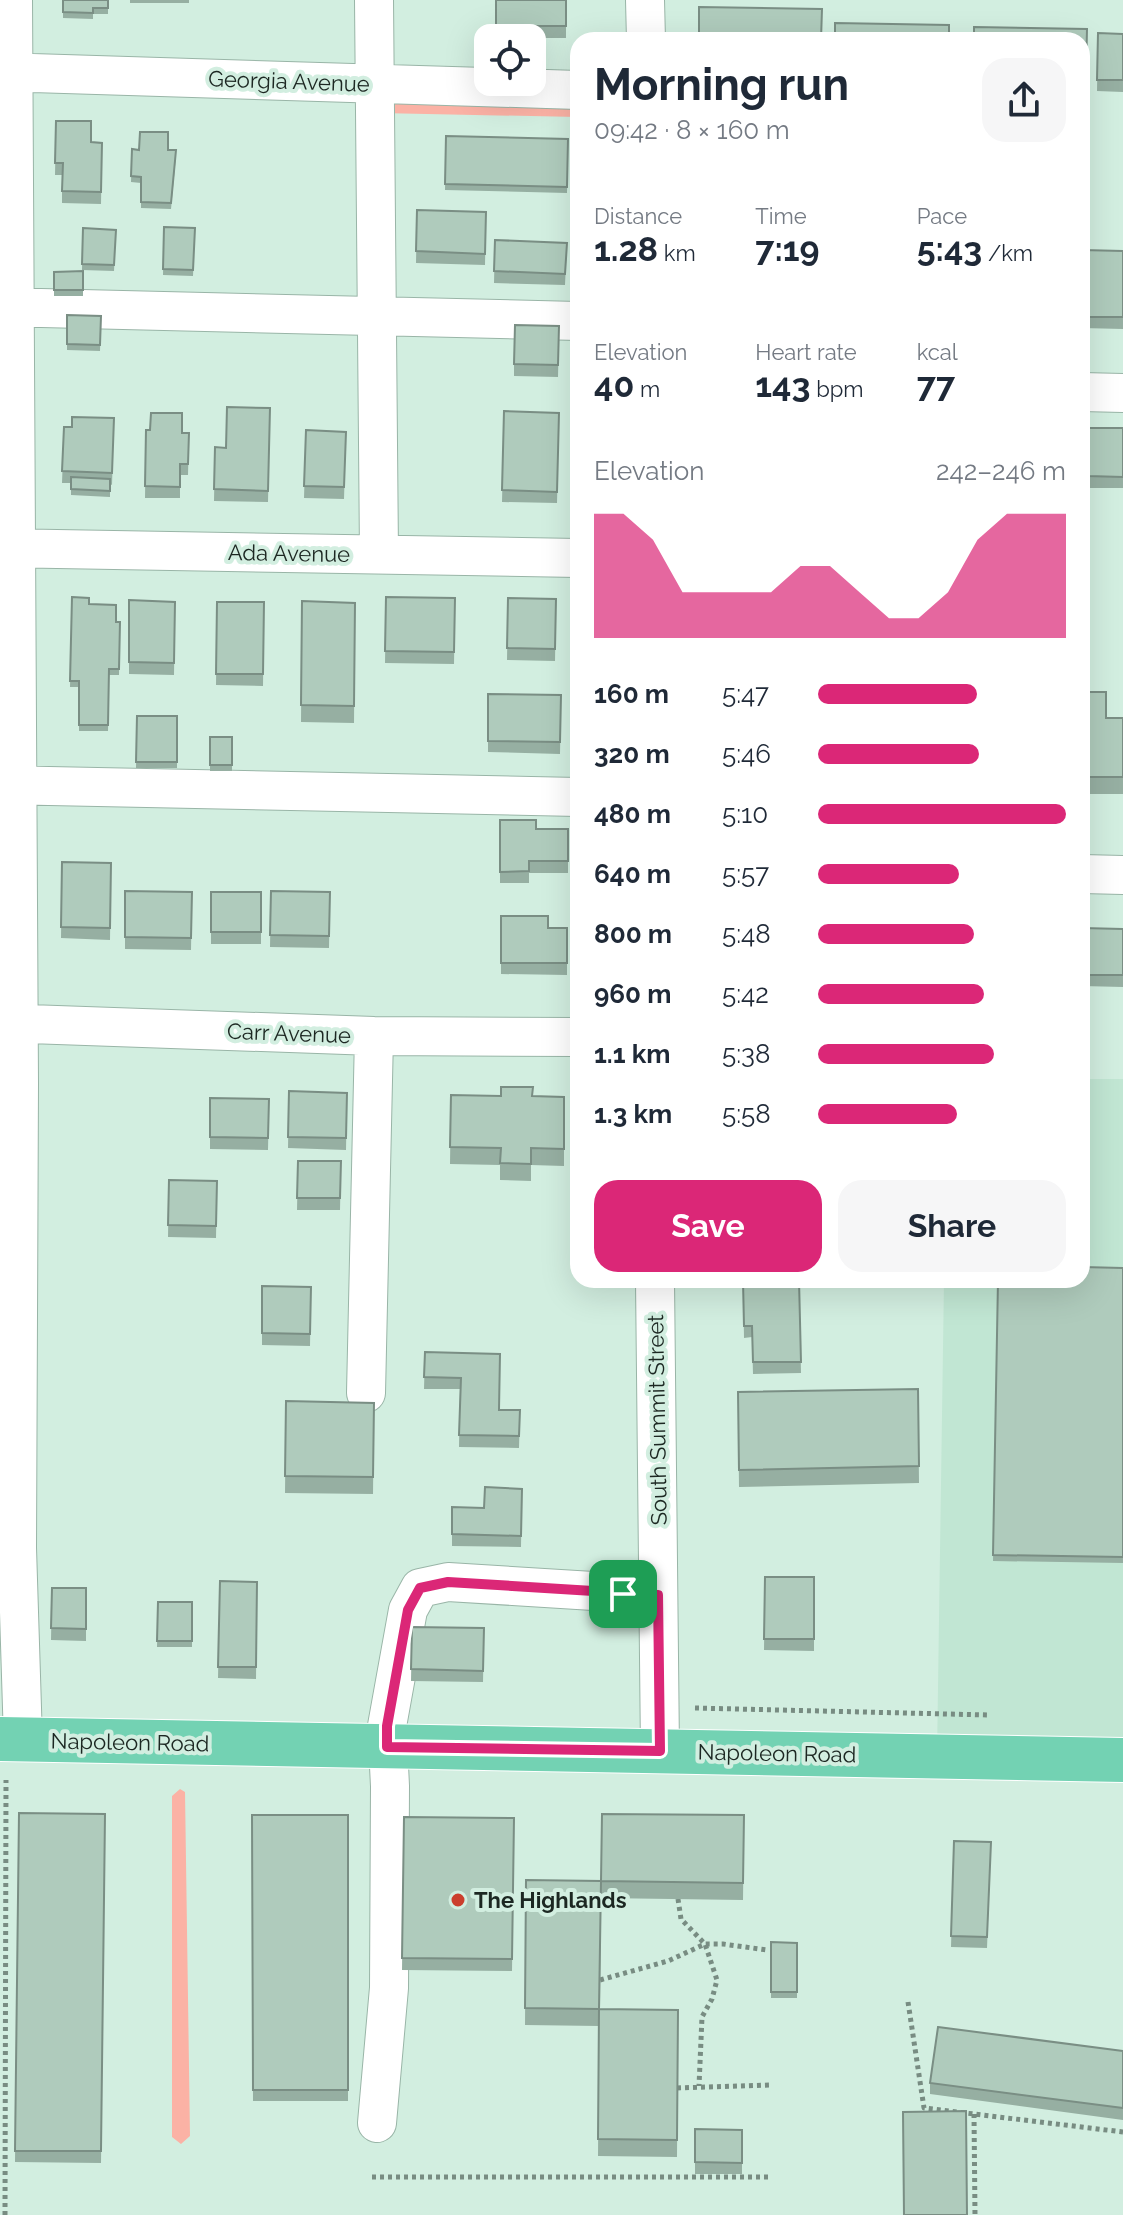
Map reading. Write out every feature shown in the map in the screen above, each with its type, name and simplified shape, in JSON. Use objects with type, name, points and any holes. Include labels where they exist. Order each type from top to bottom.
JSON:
[{"type":"main road","name":"Napoleon Road","points":[[10,1753],[387,1747],[1123,1760]]},
{"type":"street","points":[[10,1753],[17,1548],[9,1377],[7,72],[13,0]]},
{"type":"street","points":[[374,0],[379,554]]},
{"type":"street","points":[[645,0],[646,32]]},
{"type":"street","name":"Georgia Avenue","points":[[7,72],[570,90]]},
{"type":"street","points":[[7,308],[570,321]]},
{"type":"street","points":[[1090,392],[1123,393]]},
{"type":"street","name":"Ada Avenue","points":[[7,548],[570,558]]},
{"type":"street","points":[[8,785],[570,797]]},
{"type":"street","points":[[1090,874],[1123,875]]},
{"type":"street","name":"Carr Avenue","points":[[9,1023],[374,1036],[570,1037]]},
{"type":"street","points":[[366,1393],[374,1036]]},
{"type":"street","name":"South Summit Street","points":[[655,1288],[660,1751]]},
{"type":"street","points":[[377,2123],[389,1988],[390,1786],[387,1726],[408,1610],[420,1588],[448,1582],[658,1595]]},
{"type":"path","points":[[694,1708],[992,1715]]},
{"type":"path","points":[[5,2215],[10,1753]]},
{"type":"path","points":[[678,1899],[681,1919],[705,1944],[717,1980],[712,1999],[702,2017],[699,2086]]},
{"type":"path","points":[[600,1980],[668,1961],[705,1944],[767,1950]]},
{"type":"path","points":[[908,2002],[924,2108],[1123,2132]]},
{"type":"path","points":[[677,2088],[769,2085]]},
{"type":"path","points":[[974,2114],[975,2215]]},
{"type":"path","points":[[372,2177],[771,2177]]},
{"type":"shaded area","points":[[379,99],[570,103],[570,117],[379,113]]},
{"type":"shaded area","points":[[1090,1079],[1123,1079],[1123,1760],[937,1756],[944,1288],[1090,1288]]},
{"type":"shaded area","points":[[180,1789],[185,1792],[190,2136],[181,2144],[172,2137],[172,1796]]},
{"type":"building","points":[[63,0],[108,0],[108,8],[93,8],[93,13],[63,12]]},
{"type":"building","points":[[496,0],[566,0],[566,26],[496,24]]},
{"type":"building","points":[[699,7],[822,9],[821,32],[699,32]]},
{"type":"building","points":[[835,23],[949,25],[949,32],[835,32]]},
{"type":"building","points":[[974,27],[1087,29],[1087,32],[974,32]]},
{"type":"building","points":[[1098,33],[1123,34],[1123,80],[1097,80]]},
{"type":"building","points":[[56,121],[91,121],[91,142],[102,143],[101,192],[62,191],[63,163],[55,163]]},
{"type":"building","points":[[140,132],[168,132],[168,150],[176,150],[171,203],[141,202],[141,177],[131,176],[132,149],[139,150]]},
{"type":"building","points":[[446,136],[568,139],[567,187],[445,184]]},
{"type":"building","points":[[417,210],[486,212],[485,254],[416,251]]},
{"type":"building","points":[[164,227],[195,228],[193,270],[163,269]]},
{"type":"building","points":[[83,228],[116,230],[114,265],[82,264]]},
{"type":"building","points":[[495,240],[567,243],[565,274],[494,271]]},
{"type":"building","points":[[1090,250],[1123,251],[1123,317],[1090,317]]},
{"type":"building","points":[[83,271],[83,290],[54,290],[54,272]]},
{"type":"building","points":[[67,315],[101,316],[100,345],[67,344]]},
{"type":"building","points":[[515,325],[559,326],[558,365],[514,364]]},
{"type":"building","points":[[227,407],[270,408],[268,491],[214,489],[215,447],[226,448]]},
{"type":"building","points":[[504,411],[559,413],[557,492],[502,490]]},
{"type":"building","points":[[151,413],[182,413],[182,433],[189,433],[188,464],[180,464],[180,487],[145,486],[146,430],[150,430]]},
{"type":"building","points":[[72,417],[114,418],[112,473],[62,471],[64,427],[72,427]]},
{"type":"building","points":[[1090,428],[1123,428],[1123,477],[1090,476]]},
{"type":"building","points":[[306,430],[346,432],[344,487],[304,486]]},
{"type":"building","points":[[71,477],[110,479],[110,491],[71,489]]},
{"type":"building","points":[[72,597],[89,598],[89,604],[116,605],[116,622],[120,622],[119,669],[109,669],[108,725],[79,725],[79,681],[70,681]]},
{"type":"building","points":[[386,597],[455,598],[454,652],[385,651]]},
{"type":"building","points":[[508,598],[556,599],[555,649],[507,648]]},
{"type":"building","points":[[129,600],[175,602],[174,663],[129,662]]},
{"type":"building","points":[[302,601],[355,603],[354,706],[301,705]]},
{"type":"building","points":[[217,602],[264,602],[263,674],[216,674]]},
{"type":"building","points":[[1090,692],[1106,692],[1106,718],[1123,718],[1123,777],[1090,777]]},
{"type":"building","points":[[488,694],[561,695],[560,742],[488,741]]},
{"type":"building","points":[[137,716],[177,716],[177,762],[136,762]]},
{"type":"building","points":[[210,737],[232,737],[232,765],[210,765]]},
{"type":"building","points":[[500,820],[536,820],[536,829],[568,829],[568,861],[529,861],[529,871],[500,872]]},
{"type":"building","points":[[62,862],[111,863],[110,928],[61,927]]},
{"type":"building","points":[[125,891],[192,892],[191,938],[125,937]]},
{"type":"building","points":[[271,891],[330,892],[329,936],[270,935]]},
{"type":"building","points":[[211,892],[261,892],[261,932],[211,932]]},
{"type":"building","points":[[501,916],[548,916],[548,928],[567,928],[567,963],[501,963]]},
{"type":"building","points":[[1090,928],[1123,929],[1123,975],[1090,975]]},
{"type":"building","points":[[501,1087],[533,1087],[532,1096],[564,1097],[564,1149],[531,1148],[531,1164],[500,1163],[501,1148],[450,1147],[451,1095],[501,1096]]},
{"type":"building","points":[[289,1091],[347,1093],[346,1138],[288,1137]]},
{"type":"building","points":[[210,1098],[269,1099],[268,1138],[210,1137]]},
{"type":"building","points":[[298,1161],[341,1161],[340,1198],[297,1198]]},
{"type":"building","points":[[169,1180],[217,1181],[216,1226],[168,1225]]},
{"type":"building","points":[[1090,1267],[1123,1268],[1123,1557],[993,1555],[998,1288],[1090,1288]]},
{"type":"building","points":[[262,1286],[311,1287],[310,1334],[262,1333]]},
{"type":"building","points":[[743,1288],[799,1288],[801,1362],[753,1362],[752,1326],[744,1326]]},
{"type":"building","points":[[425,1352],[500,1354],[499,1410],[520,1410],[519,1436],[459,1435],[461,1378],[424,1377]]},
{"type":"building","points":[[918,1389],[919,1466],[739,1470],[738,1392]]},
{"type":"building","points":[[286,1401],[374,1403],[373,1477],[285,1476]]},
{"type":"building","points":[[485,1487],[522,1489],[521,1536],[452,1534],[452,1507],[484,1508]]},
{"type":"building","points":[[765,1577],[814,1577],[814,1639],[764,1639]]},
{"type":"building","points":[[220,1581],[257,1582],[256,1667],[218,1667]]},
{"type":"building","points":[[52,1588],[86,1588],[86,1629],[51,1628]]},
{"type":"building","points":[[158,1602],[192,1602],[192,1641],[157,1641]]},
{"type":"building","points":[[412,1627],[484,1628],[483,1671],[411,1669]]},
{"type":"building","points":[[19,1813],[105,1814],[101,2151],[15,2151]]},
{"type":"building","points":[[602,1814],[744,1815],[743,1883],[601,1881]]},
{"type":"building","points":[[252,1815],[348,1815],[348,2090],[253,2090]]},
{"type":"building","name":"The Highlands","points":[[404,1817],[514,1818],[512,1959],[402,1958]]},
{"type":"building","points":[[954,1841],[991,1842],[987,1937],[951,1936]]},
{"type":"building","points":[[526,1880],[601,1881],[599,2009],[525,2008]]},
{"type":"building","points":[[771,1942],[797,1943],[797,1992],[771,1992]]},
{"type":"building","points":[[599,2009],[678,2010],[677,2140],[598,2139]]},
{"type":"building","points":[[938,2027],[1123,2051],[1123,2108],[930,2083]]},
{"type":"building","points":[[966,2111],[967,2215],[904,2215],[903,2112]]},
{"type":"building","points":[[695,2129],[742,2130],[742,2163],[695,2162]]},
{"type":"place","name":"The Highlands","points":[[458,1900]]},
{"type":"route","points":[[448,1582],[623,1594],[658,1595],[660,1751],[387,1747],[387,1726],[408,1610],[420,1588],[448,1582]]}]
